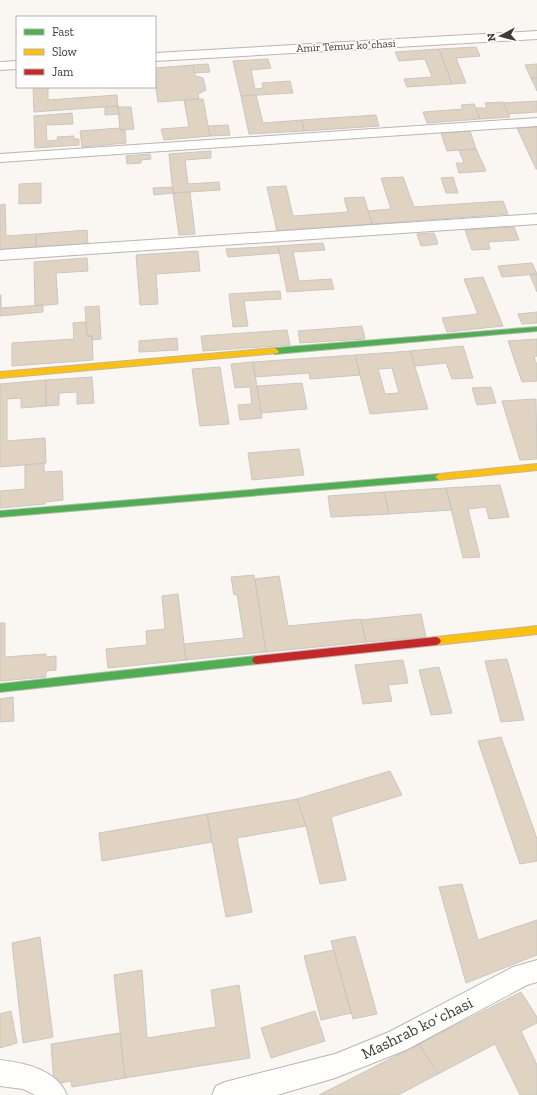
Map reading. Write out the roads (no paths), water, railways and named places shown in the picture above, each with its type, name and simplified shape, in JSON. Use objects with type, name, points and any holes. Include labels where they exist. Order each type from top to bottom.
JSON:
[{"type":"street","name":"Amir Temur koʻchasi","points":[[156,57],[537,35]]},
{"type":"street","points":[[0,66],[16,65]]},
{"type":"street","points":[[0,158],[537,122]]},
{"type":"street","points":[[0,255],[537,220]]},
{"type":"street","points":[[0,375],[537,329]]},
{"type":"street","points":[[0,514],[477,474],[537,467]]},
{"type":"street","points":[[0,688],[537,630]]},
{"type":"street","name":"Mashrab koʻchasi","points":[[225,1095],[335,1066],[397,1041],[522,975],[537,971]]},
{"type":"street","points":[[0,1073],[27,1076],[49,1090],[54,1095]]}]
